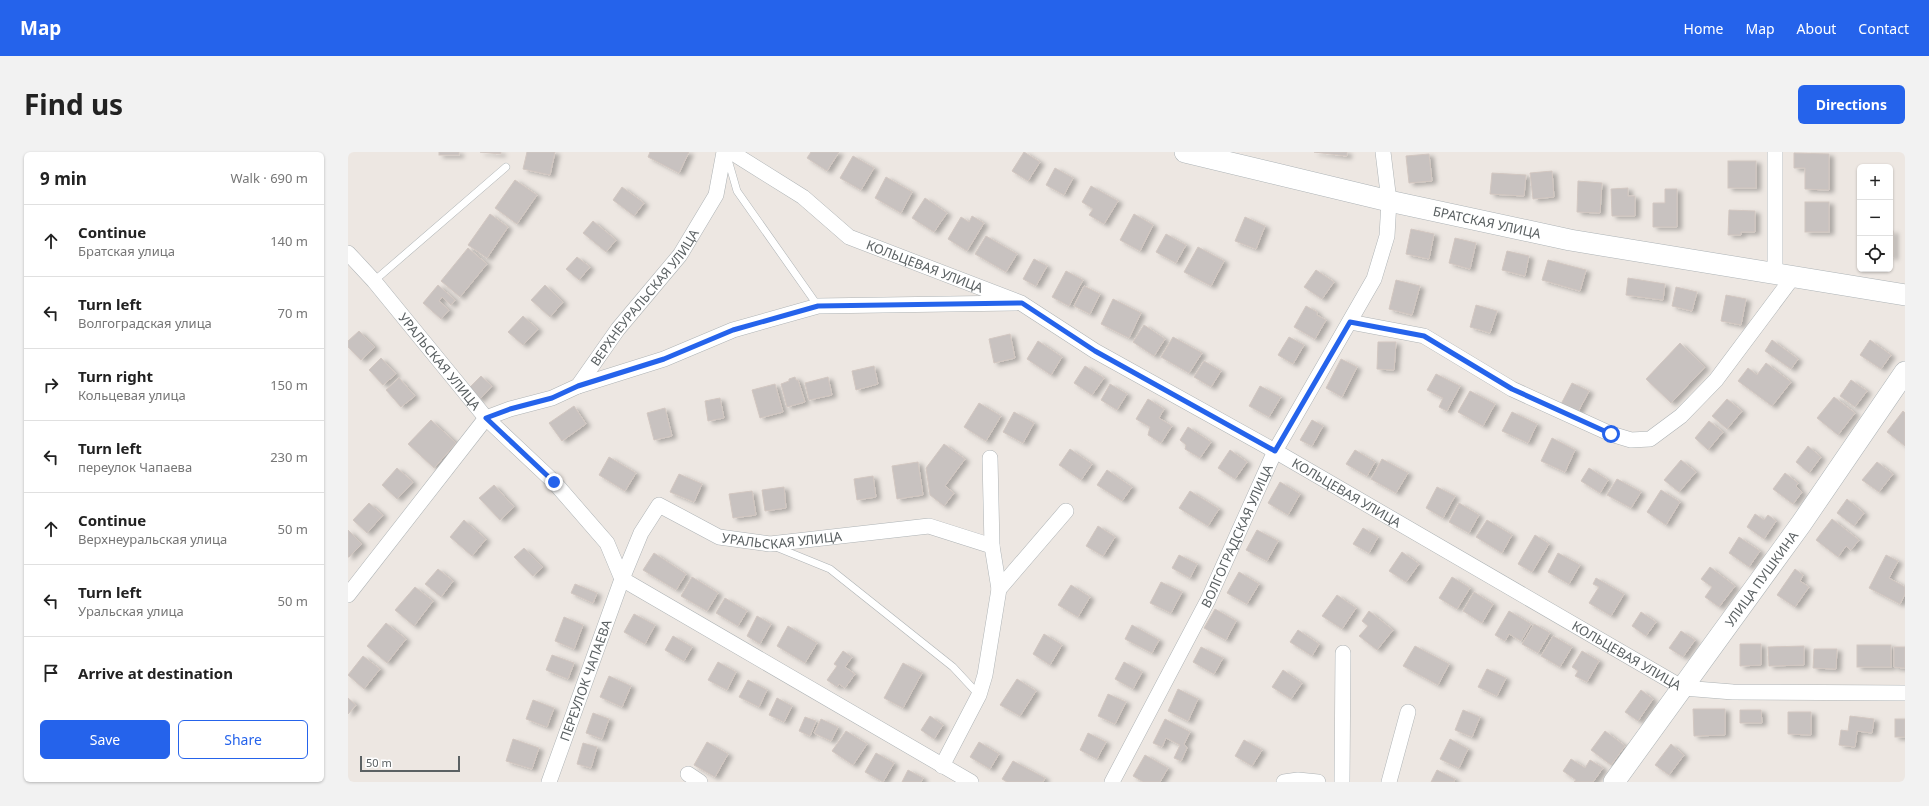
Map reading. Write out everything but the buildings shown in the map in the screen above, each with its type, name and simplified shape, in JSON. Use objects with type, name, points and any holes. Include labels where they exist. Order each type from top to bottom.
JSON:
[{"type":"main road","name":"БРАТСКАЯ УЛИЦА","points":[[1185,152],[1389,201],[1570,240],[1905,295]]},
{"type":"main road","name":"УЛИЦА ПУШКИНА","points":[[1614,782],[1801,524],[1905,372]]},
{"type":"street","name":"ВЕРХНЕУРАЛЬСКАЯ УЛИЦА","points":[[578,386],[618,329],[680,255],[716,195],[725,152]]},
{"type":"street","name":"КОЛЬЦЕВАЯ УЛИЦА","points":[[731,152],[803,197],[848,237],[1022,303],[1095,351],[1275,451],[1683,688],[1733,692],[1905,693]]},
{"type":"street","name":"ВОЛГОГРАДСКАЯ УЛИЦА","points":[[1112,782],[1208,600],[1275,451],[1374,278],[1387,236],[1389,201],[1383,152]]},
{"type":"street","points":[[1350,322],[1424,336],[1512,389],[1611,434],[1631,440],[1650,439],[1681,416],[1716,380],[1784,275],[1775,152]]},
{"type":"street","name":"УРАЛЬСКАЯ УЛИЦА","points":[[348,253],[374,280],[486,418],[554,482],[607,543],[622,578]]},
{"type":"street","points":[[348,595],[486,418],[510,409],[552,398],[578,386],[664,359],[733,330],[818,306],[1022,303]]},
{"type":"street","points":[[942,766],[979,695],[984,675],[999,589],[992,546],[990,458]]},
{"type":"street","name":"УРАЛЬСКАЯ УЛИЦА","points":[[622,578],[641,533],[659,505],[720,537],[770,544],[929,526],[992,546]]},
{"type":"street","points":[[999,589],[1066,511]]},
{"type":"street","points":[[622,578],[970,782]]},
{"type":"street","name":"ПЕРЕУЛОК ЧАПАЕВА","points":[[549,782],[622,578]]},
{"type":"street","points":[[1342,782],[1344,653]]},
{"type":"street","points":[[1389,782],[1408,712]]},
{"type":"street","points":[[1284,782],[1298,780],[1318,782]]},
{"type":"lane","points":[[725,152],[737,191],[818,306]]},
{"type":"lane","points":[[374,280],[506,168]]},
{"type":"lane","points":[[770,544],[830,569],[953,667],[979,695]]},
{"type":"route","points":[[554,482],[486,418],[510,409],[552,398],[578,386],[664,359],[733,330],[818,306],[1022,303],[1095,351],[1275,451],[1350,322],[1424,336],[1512,389],[1611,434]]}]
